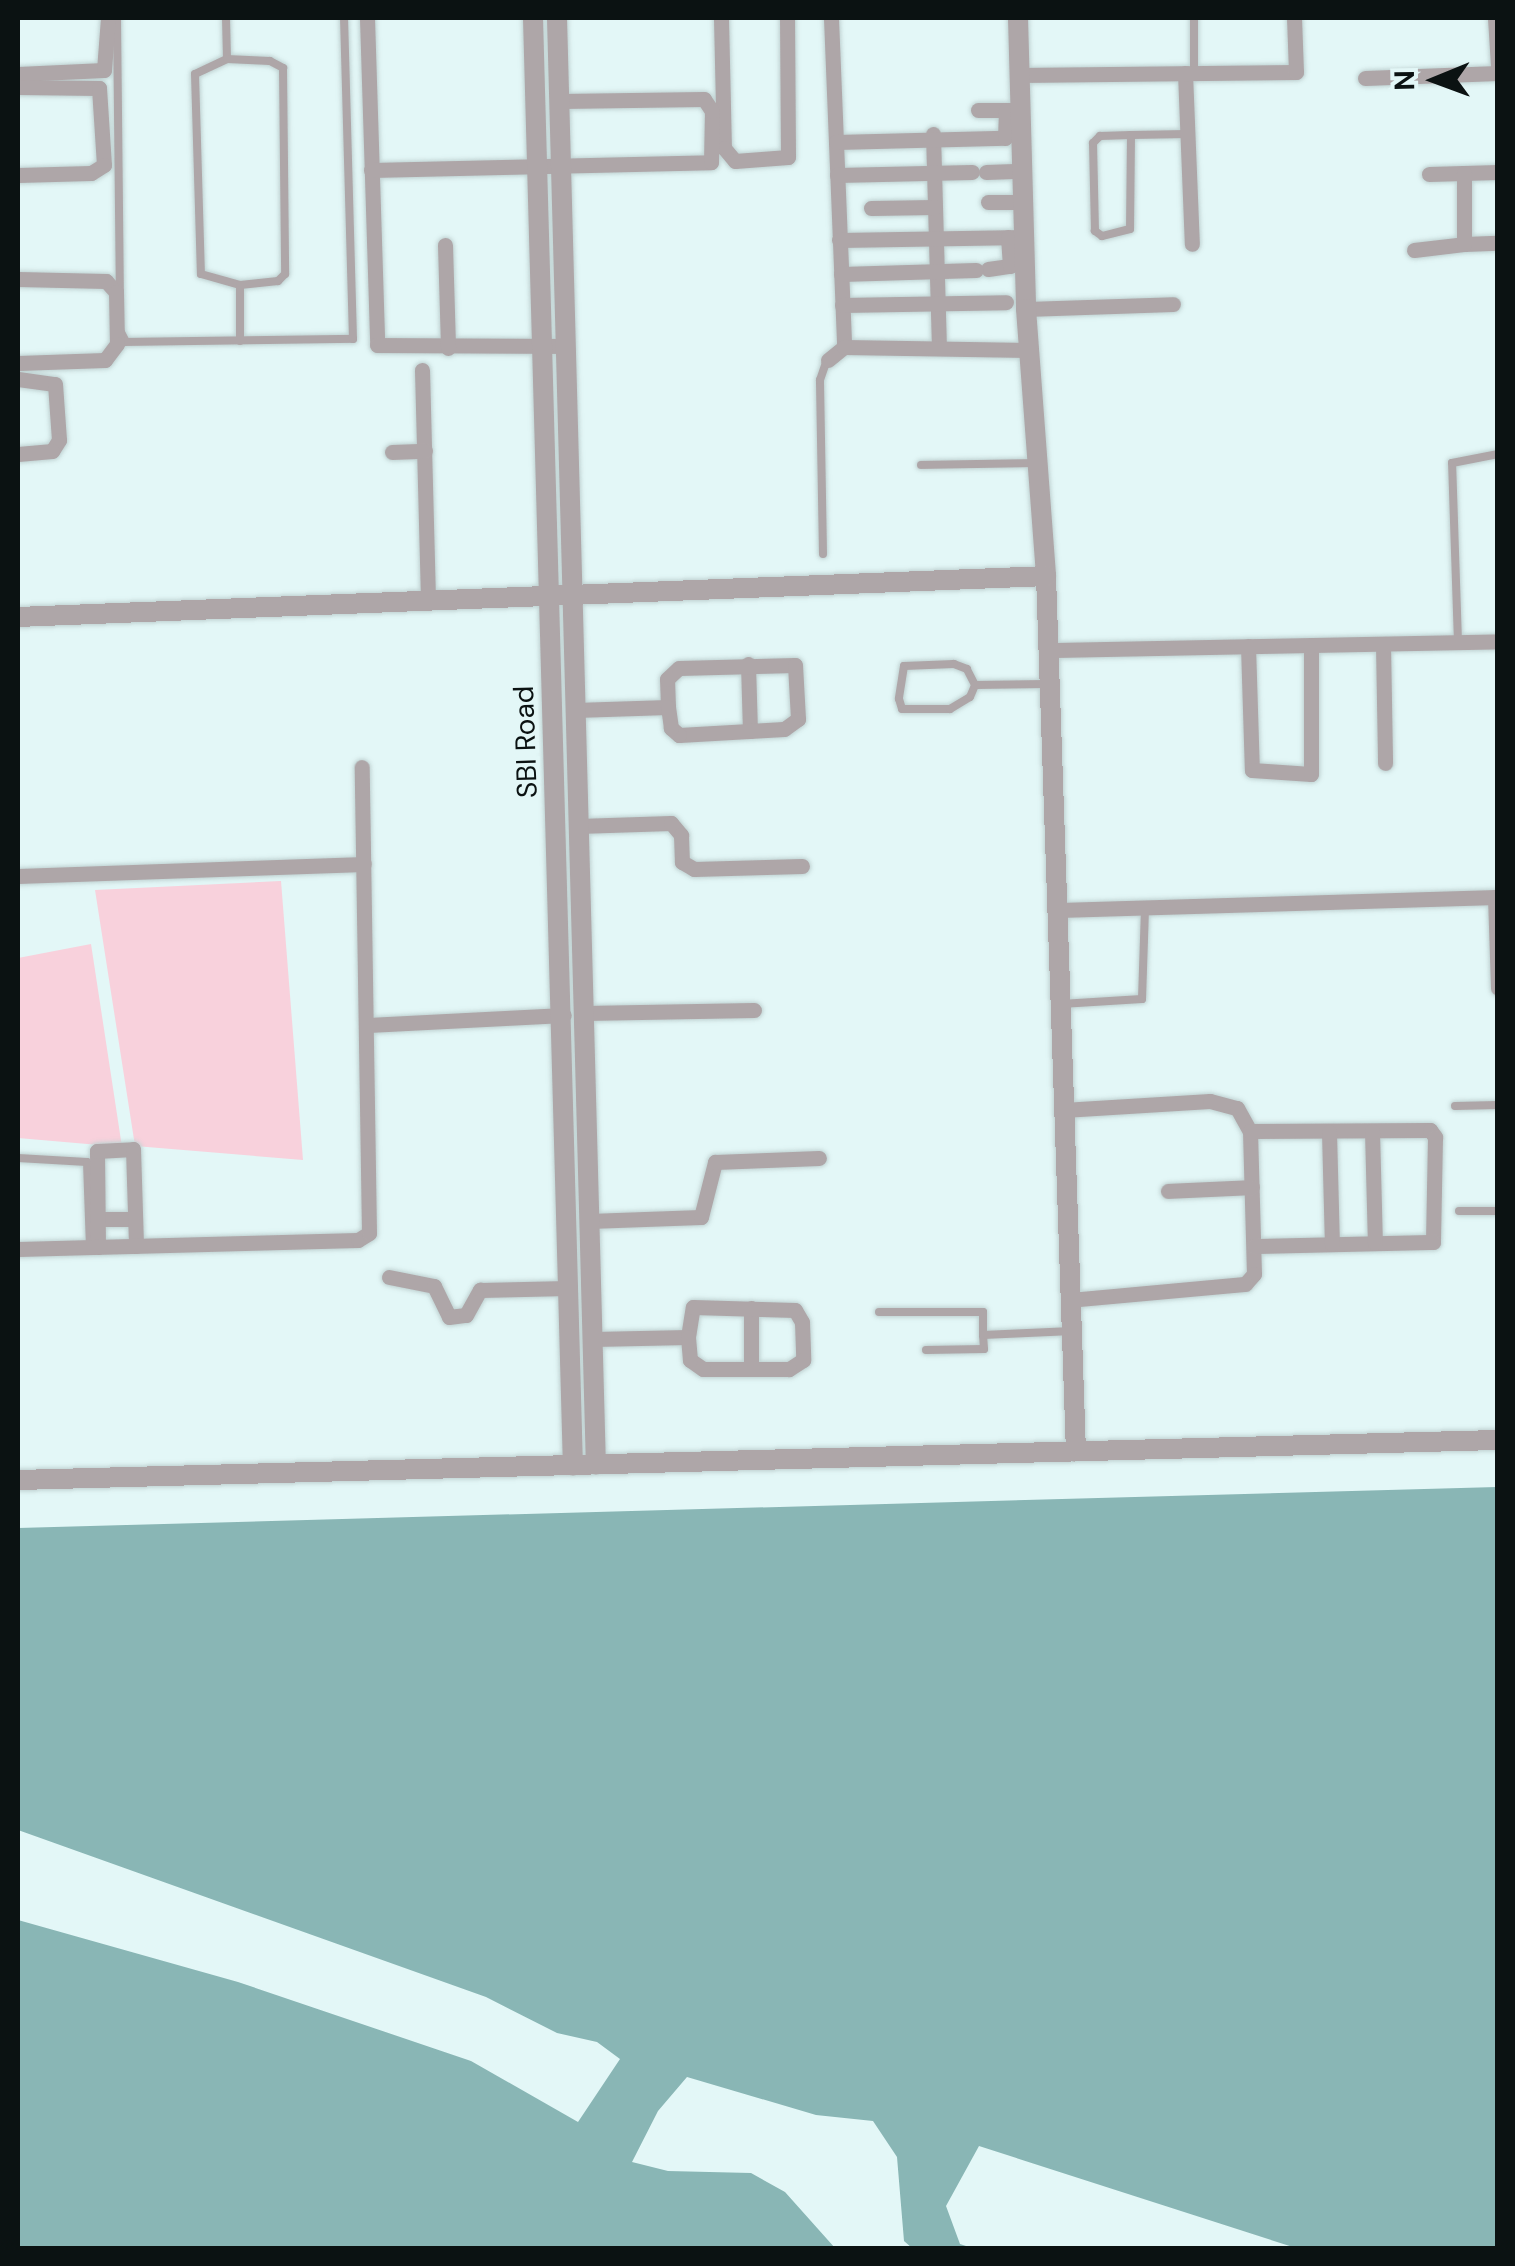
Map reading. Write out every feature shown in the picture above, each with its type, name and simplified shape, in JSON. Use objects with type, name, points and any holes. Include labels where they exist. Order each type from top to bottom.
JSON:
[{"type":"street","points":[[18,74],[104,70],[108,18]]},
{"type":"street","points":[[366,18],[375,342],[382,348],[565,346]]},
{"type":"street","name":"SBI Road","points":[[532,18],[538,346],[548,596],[589,1221],[596,1464]]},
{"type":"street","name":"SBI Road","points":[[556,18],[578,826],[568,1288],[572,1465]]},
{"type":"street","points":[[721,18],[724,148],[735,162],[788,157],[787,18]]},
{"type":"street","points":[[831,18],[844,347]]},
{"type":"street","points":[[836,142],[1004,138],[1020,75],[1018,18]]},
{"type":"street","points":[[1020,75],[1296,72],[1294,18]]},
{"type":"street","points":[[1365,78],[1498,70],[1495,18]]},
{"type":"street","points":[[1190,73],[1192,244]]},
{"type":"street","points":[[18,87],[99,88],[104,165],[92,173],[18,175]]},
{"type":"street","points":[[371,170],[700,167],[714,155],[712,111],[704,99],[560,101]]},
{"type":"street","points":[[978,110],[1013,110]]},
{"type":"street","points":[[1013,110],[1016,306],[1029,350],[1046,576],[1076,1451]]},
{"type":"street","points":[[933,138],[939,348]]},
{"type":"street","points":[[837,175],[1014,172]]},
{"type":"street","points":[[1429,174],[1498,172]]},
{"type":"street","points":[[1464,173],[1464,244]]},
{"type":"street","points":[[988,202],[1013,199]]},
{"type":"street","points":[[871,208],[935,207]]},
{"type":"street","points":[[840,240],[1014,233]]},
{"type":"street","points":[[841,274],[1010,266],[1014,233]]},
{"type":"street","points":[[1414,250],[1498,244]]},
{"type":"street","points":[[446,245],[448,348]]},
{"type":"street","points":[[18,279],[106,280],[116,292],[117,344],[105,360],[18,363]]},
{"type":"street","points":[[842,305],[1173,304]]},
{"type":"street","points":[[828,360],[844,347],[1029,350]]},
{"type":"street","points":[[422,370],[428,602]]},
{"type":"street","points":[[18,380],[55,384],[59,440],[52,451],[18,454]]},
{"type":"street","points":[[392,452],[424,451]]},
{"type":"street","points":[[18,618],[1046,576]]},
{"type":"street","points":[[1049,650],[1498,641]]},
{"type":"street","points":[[1384,644],[1384,763]]},
{"type":"street","points":[[1248,646],[1252,770],[1292,774],[1314,770],[1311,645]]},
{"type":"street","points":[[789,662],[797,673],[794,726],[679,736],[671,728],[668,707],[672,672],[789,662]]},
{"type":"street","points":[[748,664],[750,731]]},
{"type":"street","points":[[575,710],[668,707]]},
{"type":"street","points":[[18,1249],[358,1240],[369,1234],[362,767]]},
{"type":"street","points":[[578,826],[671,822],[681,836],[682,862],[694,869],[802,866]]},
{"type":"street","points":[[18,876],[364,864]]},
{"type":"street","points":[[1058,910],[1496,897],[1498,988]]},
{"type":"street","points":[[368,1025],[754,1010]]},
{"type":"street","points":[[1063,1110],[1210,1101],[1238,1108],[1250,1132],[1254,1274],[1245,1284],[1070,1300]]},
{"type":"street","points":[[1250,1132],[1430,1130],[1438,1235],[1433,1242],[1254,1246]]},
{"type":"street","points":[[1372,1131],[1374,1243]]},
{"type":"street","points":[[1329,1132],[1332,1244]]},
{"type":"street","points":[[94,1247],[98,1219],[97,1151],[133,1150],[136,1246]]},
{"type":"street","points":[[589,1221],[701,1217],[716,1162],[818,1158]]},
{"type":"street","points":[[1168,1191],[1252,1187]]},
{"type":"street","points":[[98,1219],[135,1219]]},
{"type":"street","points":[[389,1277],[434,1286],[449,1317],[466,1315],[480,1290],[568,1288]]},
{"type":"street","points":[[693,1307],[800,1313],[803,1360],[789,1369],[695,1366],[688,1337],[693,1307]]},
{"type":"street","points":[[751,1308],[752,1369]]},
{"type":"street","points":[[592,1338],[688,1337]]},
{"type":"street","points":[[18,1480],[1498,1440]]},
{"type":"lane","points":[[117,18],[121,331],[126,342],[353,339],[344,18]]},
{"type":"lane","points":[[226,18],[227,60]]},
{"type":"lane","points":[[1190,73],[1194,18]]},
{"type":"lane","points":[[227,60],[270,60],[283,68],[284,274],[278,281],[240,285],[201,274],[195,74],[227,60]]},
{"type":"lane","points":[[1130,135],[1130,229],[1102,236],[1095,231],[1093,143],[1100,136],[1130,135],[1188,134]]},
{"type":"lane","points":[[348,166],[371,170]]},
{"type":"lane","points":[[240,285],[240,341]]},
{"type":"lane","points":[[823,554],[820,380],[828,360]]},
{"type":"lane","points":[[1458,642],[1452,463],[1498,454]]},
{"type":"lane","points":[[921,466],[1038,462]]},
{"type":"lane","points":[[954,664],[966,669],[974,685],[970,697],[950,709],[902,709],[899,699],[904,666],[954,664]]},
{"type":"lane","points":[[974,685],[1050,683]]},
{"type":"lane","points":[[1061,1004],[1142,999],[1145,908]]},
{"type":"lane","points":[[1455,1106],[1498,1106]]},
{"type":"lane","points":[[18,1158],[87,1162],[94,1247]]},
{"type":"lane","points":[[1459,1211],[1498,1211]]},
{"type":"lane","points":[[879,1312],[983,1312],[984,1350],[926,1350]]},
{"type":"lane","points":[[983,1335],[1072,1332]]},
{"type":"shaded area","points":[[281,881],[303,1160],[135,1146],[95,890]]},
{"type":"shaded area","points":[[91,944],[122,1147],[18,1138],[18,958]]},
{"type":"water","points":[[1497,1487],[1497,2248],[1296,2248],[979,2146],[946,2206],[960,2244],[972,2248],[912,2248],[904,2241],[897,2157],[873,2121],[816,2115],[687,2077],[658,2111],[632,2162],[668,2171],[751,2173],[785,2192],[835,2248],[19,2248],[18,1920],[238,1982],[471,2061],[578,2122],[620,2059],[597,2042],[557,2033],[486,1997],[18,1830],[18,1528]]}]
